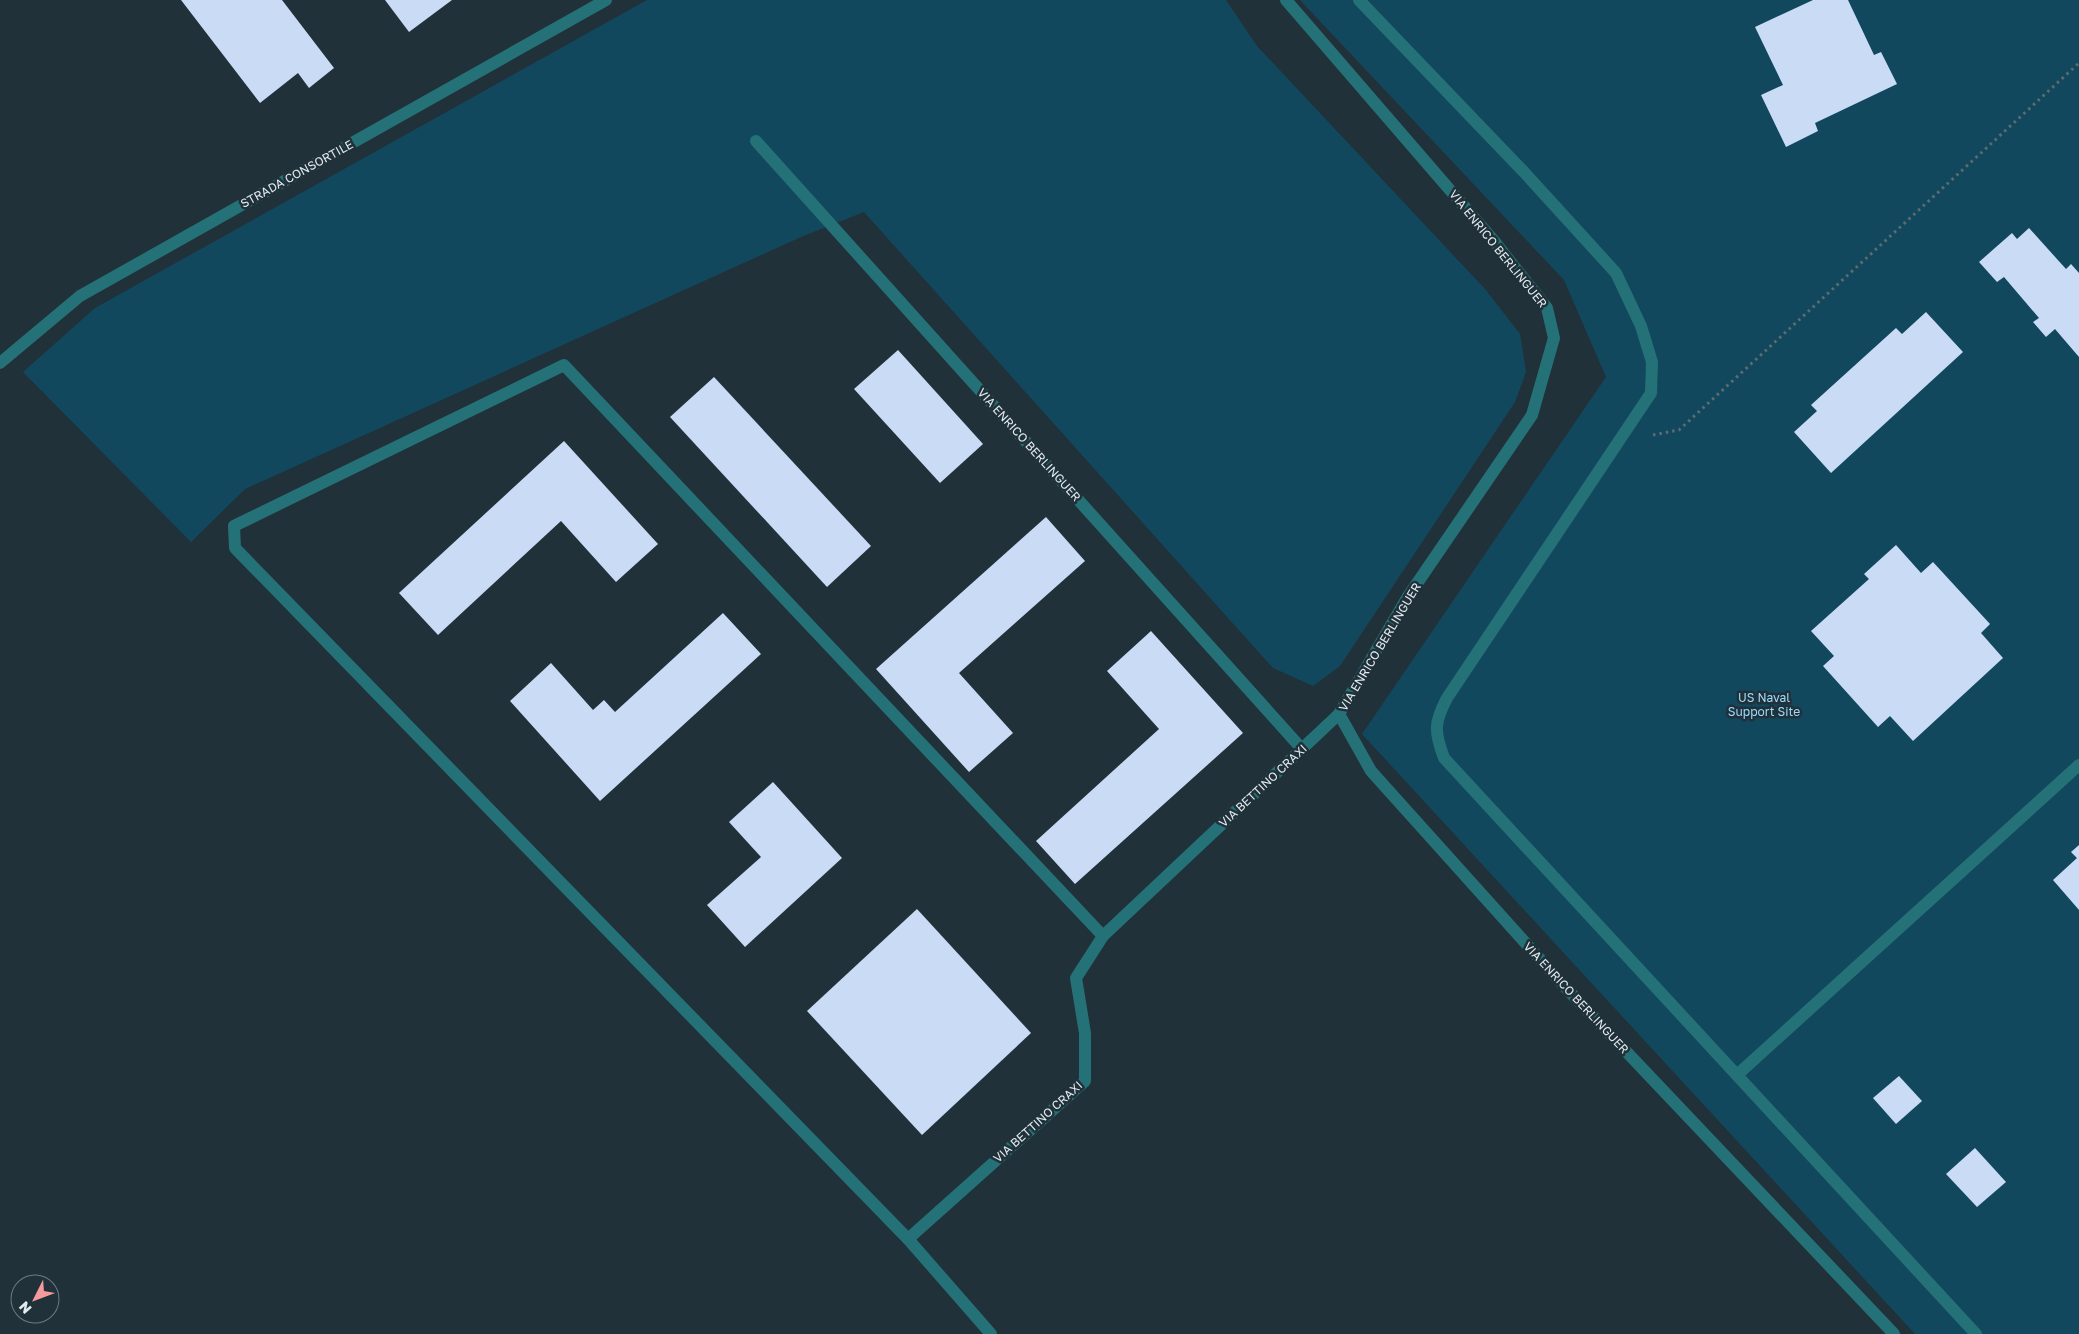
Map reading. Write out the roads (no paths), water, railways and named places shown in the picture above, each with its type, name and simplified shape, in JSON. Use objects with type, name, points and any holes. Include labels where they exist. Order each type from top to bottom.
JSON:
[{"type":"street","name":"STRADA CONSORTILE","points":[[0,363],[80,296],[606,0]]},
{"type":"street","name":"VIA ENRICO BERLINGUER","points":[[1286,0],[1494,241],[1547,308],[1554,338],[1532,415],[1407,598],[1340,714],[1371,772],[1572,995],[1894,1334]]},
{"type":"street","points":[[1359,0],[1524,172],[1616,273],[1641,326],[1652,362],[1652,394],[1447,698],[1437,717],[1436,736],[1444,758],[1976,1334]]},
{"type":"street","name":"VIA ENRICO BERLINGUER","points":[[756,141],[1302,749]]},
{"type":"street","points":[[991,1334],[908,1239],[235,548],[234,526],[564,365],[1103,936]]},
{"type":"street","name":"VIA BETTINO CRAXI","points":[[908,1239],[1085,1081],[1086,1033],[1076,978],[1103,936],[1340,714]]},
{"type":"street","points":[[1737,1075],[2079,765]]},
{"type":"park label","name":"US Naval Support Site","points":[[1764,705]]}]
